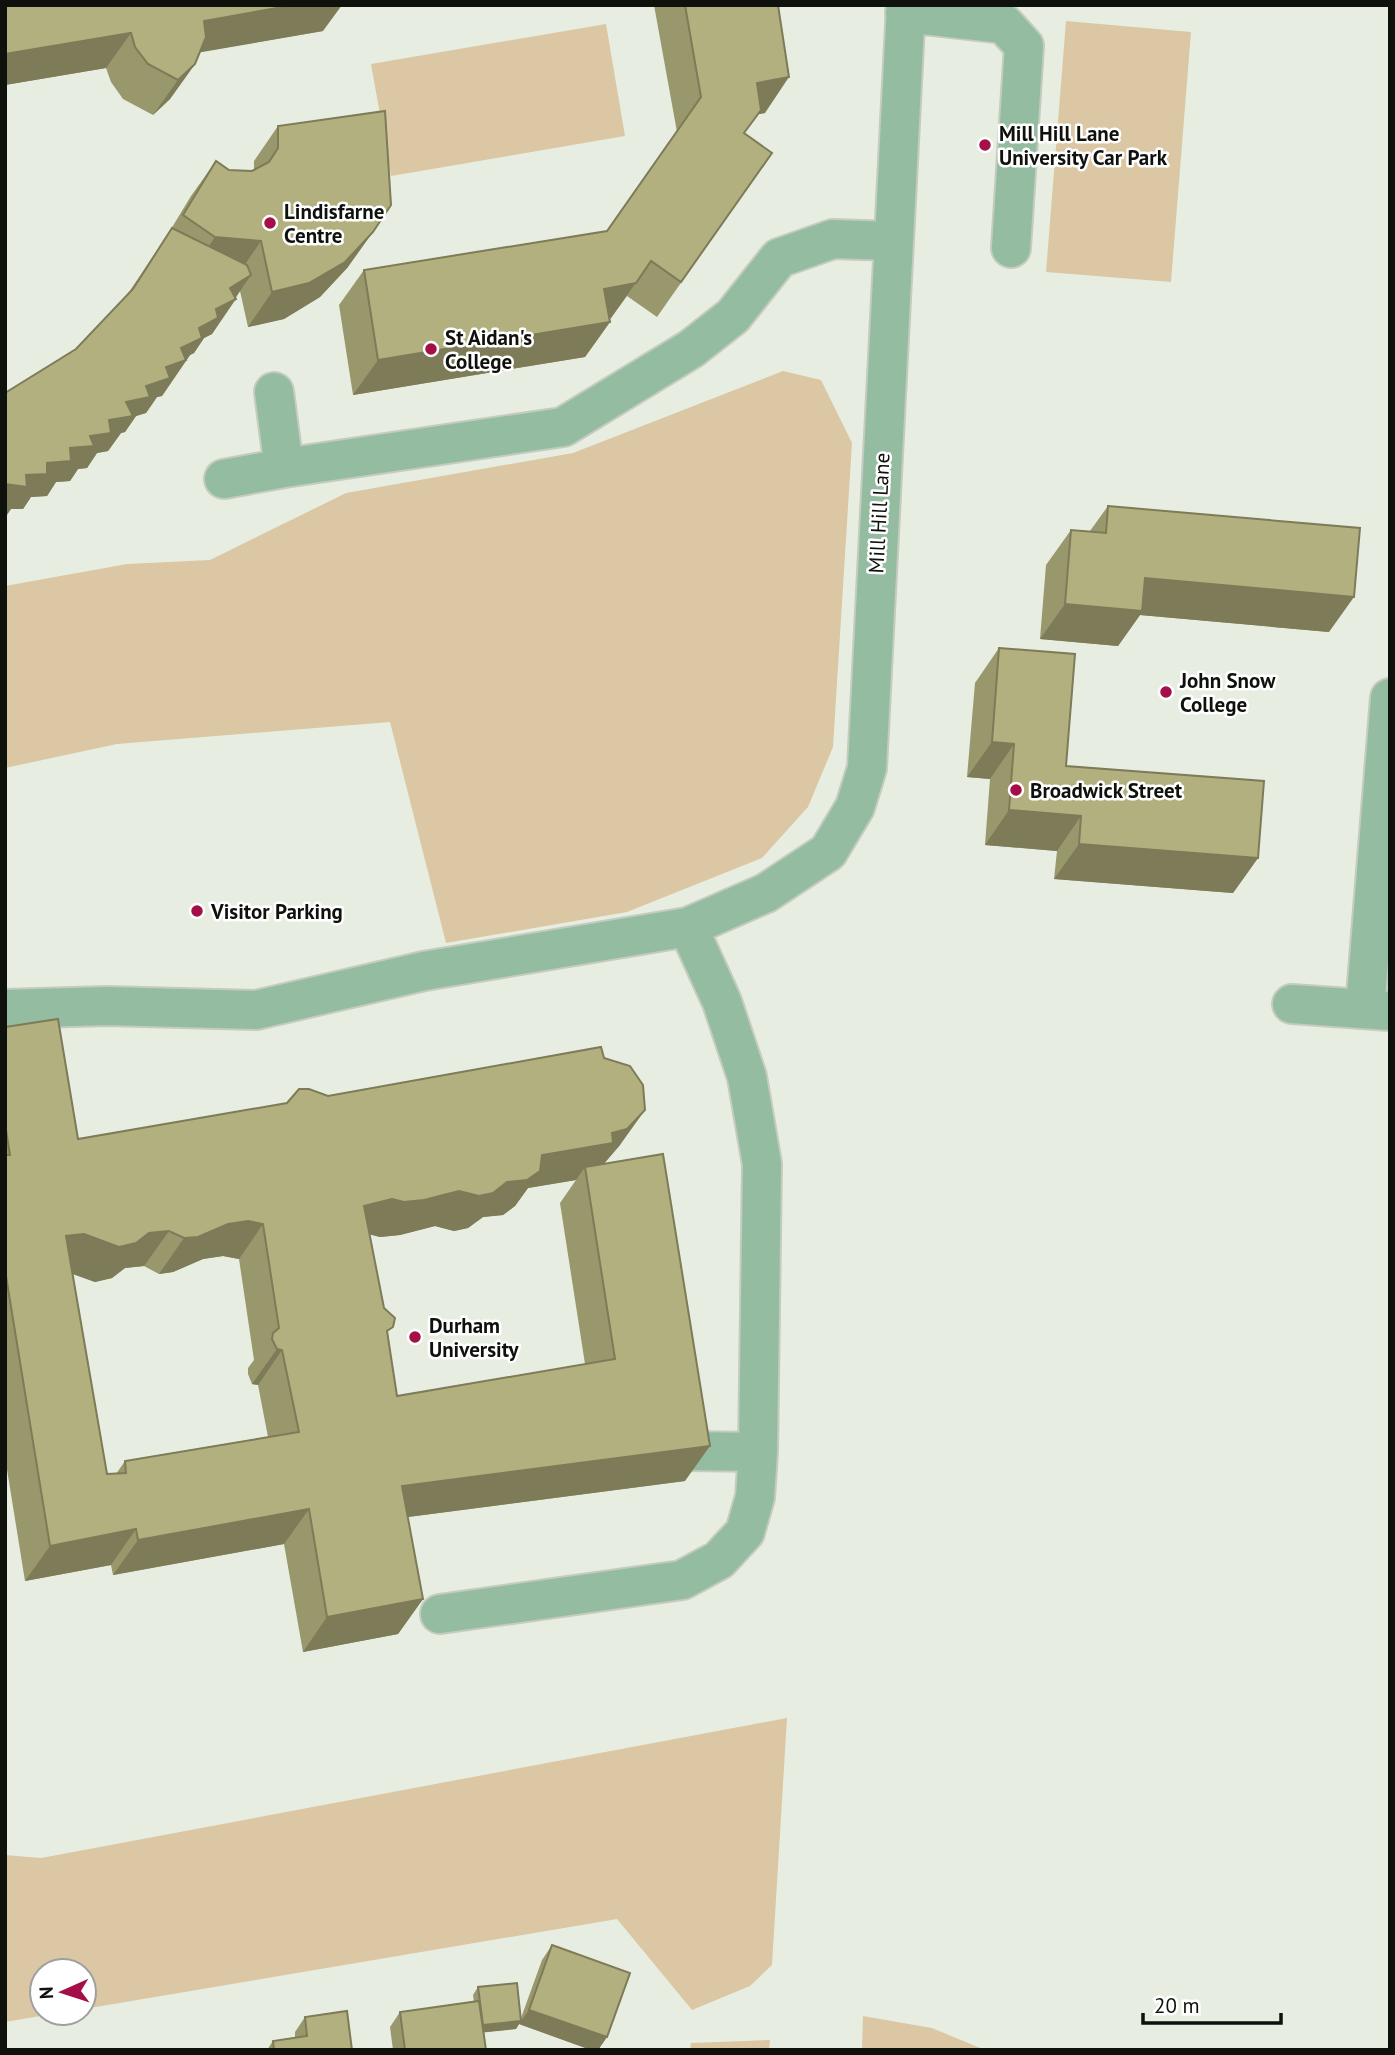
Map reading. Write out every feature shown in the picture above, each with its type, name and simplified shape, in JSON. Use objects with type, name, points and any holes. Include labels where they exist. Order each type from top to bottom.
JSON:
[{"type":"street","name":"Mill Hill Lane","points":[[5,1009],[107,1006],[256,1010],[424,971],[688,928],[766,892],[828,852],[855,807],[867,768],[906,9]]},
{"type":"street","points":[[906,9],[1004,24],[1024,46],[1011,248]]},
{"type":"street","points":[[224,479],[563,427],[691,349],[733,317],[779,258],[833,239],[893,241]]},
{"type":"street","points":[[274,392],[285,468]]},
{"type":"street","points":[[1292,1004],[1377,1010],[1390,698]]},
{"type":"street","points":[[440,1614],[682,1580],[719,1560],[745,1532],[755,1497],[758,1452],[762,1164],[747,1077],[722,1002],[688,928]]},
{"type":"street","points":[[687,1451],[758,1452]]},
{"type":"shaded area","points":[[1066,21],[1191,32],[1171,282],[1046,272]]},
{"type":"shaded area","points":[[606,24],[625,136],[391,176],[371,64]]},
{"type":"shaded area","points":[[783,371],[821,380],[852,443],[833,747],[808,807],[762,858],[627,912],[446,943],[390,722],[117,744],[5,768],[5,586],[127,564],[210,560],[346,493],[573,453]]},
{"type":"shaded area","points":[[787,1718],[772,1965],[750,1986],[692,2010],[617,1919],[98,2007],[98,1957],[28,1957],[28,2018],[5,2022],[5,1855],[41,1858]]},
{"type":"shaded area","points":[[863,2016],[932,2028],[985,2050],[862,2050]]},
{"type":"shaded area","points":[[770,2040],[769,2050],[690,2050],[691,2043]]},
{"type":"building","points":[[5,5],[294,5],[204,21],[206,37],[195,64],[178,80],[148,64],[135,47],[131,33],[5,54]]},
{"type":"building","points":[[685,5],[778,5],[789,77],[757,83],[761,110],[744,133],[772,153],[681,282],[651,261],[636,283],[604,289],[610,322],[378,360],[364,270],[607,231],[701,97]]},
{"type":"building","name":"Lindisfarne Centre","points":[[385,111],[391,205],[373,232],[345,262],[309,283],[272,292],[261,241],[215,237],[183,215],[216,161],[229,170],[252,171],[269,162],[278,148],[278,126]]},
{"type":"building","points":[[172,228],[247,265],[251,275],[230,288],[236,299],[216,309],[218,318],[199,328],[202,338],[181,348],[186,360],[166,367],[170,378],[146,386],[150,397],[126,402],[133,416],[109,420],[111,433],[90,436],[94,446],[70,448],[71,461],[47,463],[47,474],[26,475],[27,487],[5,484],[5,393],[76,349],[133,289]]},
{"type":"building","points":[[1108,506],[1360,528],[1354,597],[1145,578],[1142,611],[1065,604],[1071,530],[1106,533]]},
{"type":"building","points":[[999,648],[1075,654],[1066,766],[1264,781],[1258,858],[1079,844],[1081,816],[1009,810],[1014,744],[992,742]]},
{"type":"building","points":[[58,1019],[78,1139],[287,1103],[299,1089],[309,1089],[328,1096],[601,1047],[604,1058],[630,1066],[643,1085],[645,1110],[627,1129],[612,1133],[613,1143],[542,1155],[540,1171],[527,1180],[507,1182],[493,1193],[479,1196],[459,1191],[424,1200],[404,1202],[392,1199],[364,1206],[384,1308],[395,1318],[393,1327],[387,1331],[397,1396],[615,1359],[585,1167],[663,1154],[710,1446],[402,1486],[423,1599],[327,1617],[309,1509],[138,1540],[136,1529],[50,1546],[5,1270],[5,1155],[10,1155],[5,1124],[5,1027]],"holes":[[[248,1221],[263,1224],[279,1328],[273,1333],[272,1339],[277,1349],[282,1350],[299,1432],[125,1461],[126,1473],[107,1474],[66,1236],[84,1234],[119,1247],[136,1243],[149,1233],[169,1231],[184,1238],[198,1237],[228,1224]]]},
{"type":"building","points":[[552,1945],[630,1973],[607,2037],[529,2010]]},
{"type":"building","points":[[517,1983],[521,2021],[483,2025],[478,1987]]},
{"type":"building","points":[[479,2001],[486,2050],[405,2050],[400,2012]]},
{"type":"building","points":[[347,2011],[352,2050],[274,2050],[273,2041],[307,2036],[305,2017]]},
{"type":"place","name":"Mill Hill Lane University Car Park","points":[[985,145]]},
{"type":"place","name":"Lindisfarne Centre","points":[[270,223]]},
{"type":"place","name":"St Aidan's College","points":[[431,349]]},
{"type":"place","name":"John Snow College","points":[[1166,692]]},
{"type":"place","name":"Broadwick Street","points":[[1016,790]]},
{"type":"place","name":"Visitor Parking","points":[[197,911]]},
{"type":"place","name":"Durham University","points":[[415,1337]]}]
